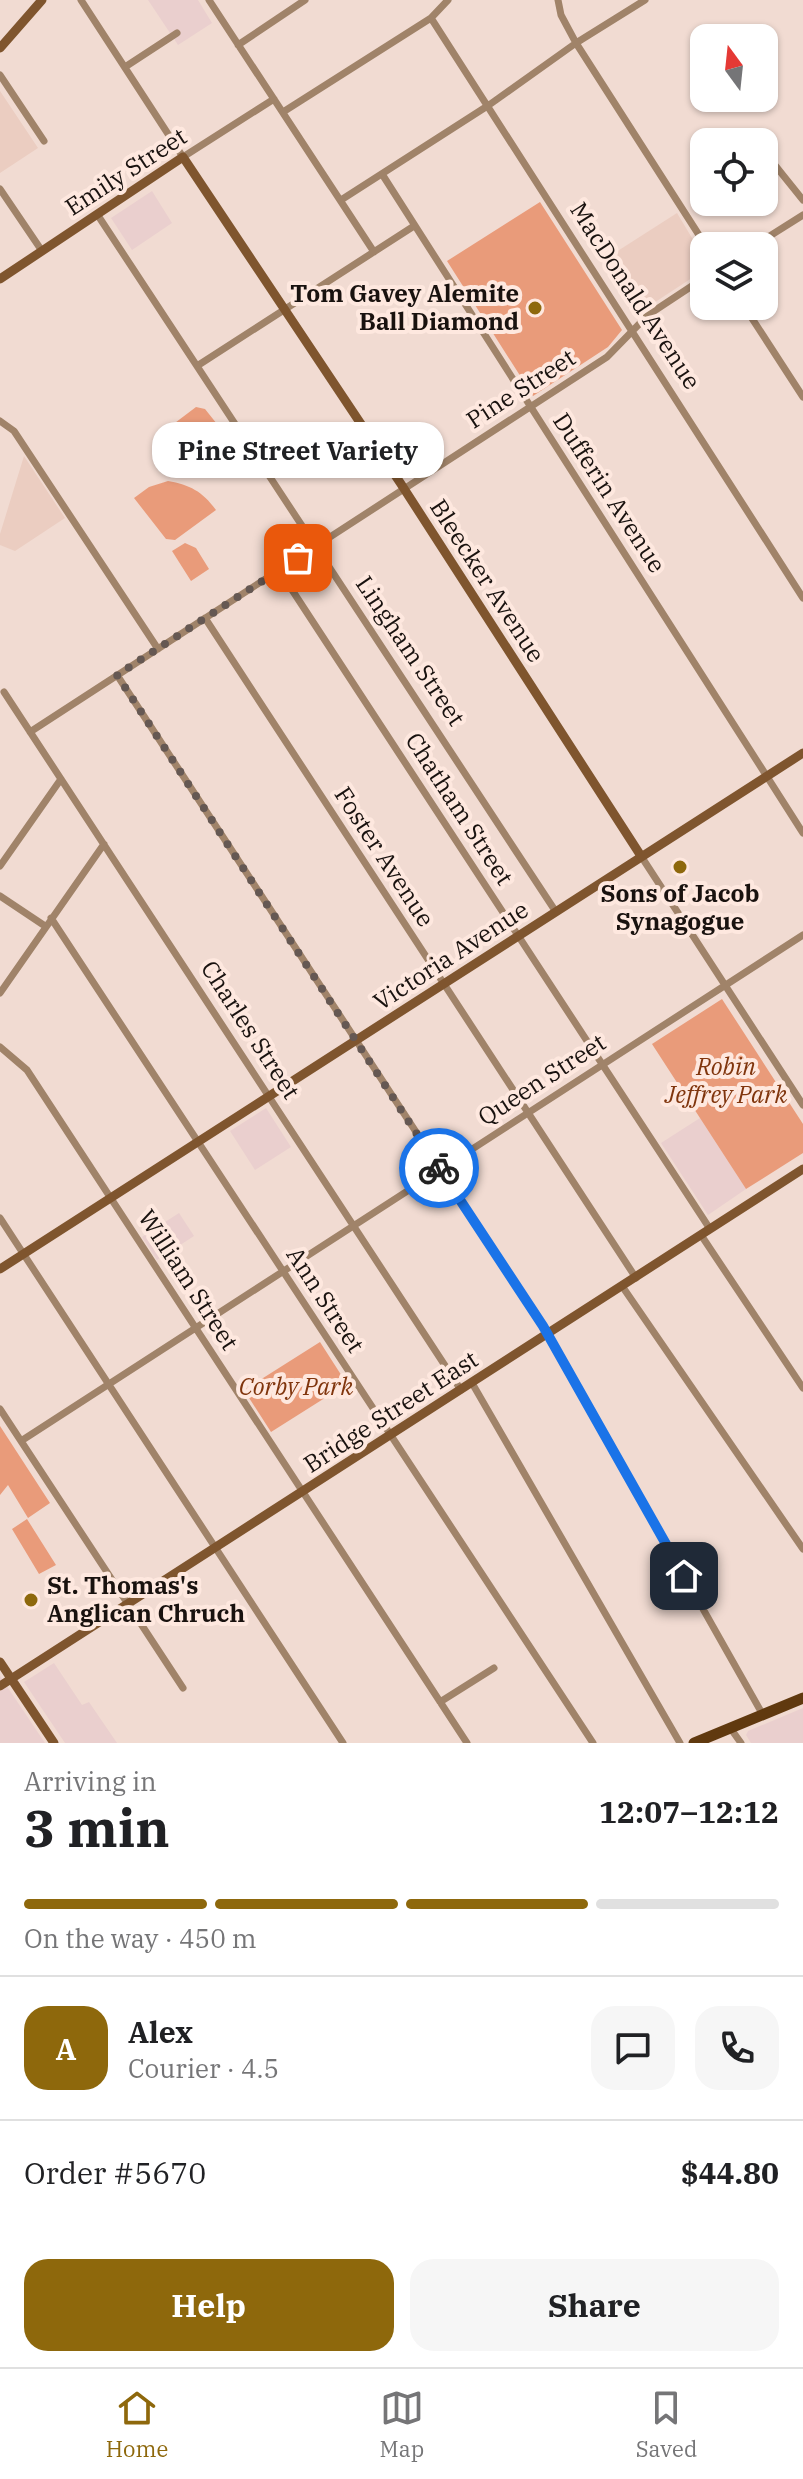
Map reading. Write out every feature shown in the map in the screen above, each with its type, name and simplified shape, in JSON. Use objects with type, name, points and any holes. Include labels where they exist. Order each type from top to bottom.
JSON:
[{"type":"main road","points":[[694,1743],[803,1698]]},
{"type":"street","points":[[0,48],[42,0]]},
{"type":"street","name":"Bleecker Avenue","points":[[81,0],[404,489],[803,1105]]},
{"type":"street","points":[[209,0],[374,252]]},
{"type":"street","points":[[238,45],[305,0]]},
{"type":"street","points":[[283,112],[431,18],[448,0]]},
{"type":"street","points":[[558,0],[561,15],[576,43],[697,232]]},
{"type":"street","points":[[341,200],[645,0]]},
{"type":"street","name":"MacDonald Avenue","points":[[431,18],[803,598]]},
{"type":"street","points":[[125,67],[177,33]]},
{"type":"street","points":[[0,75],[44,141]]},
{"type":"street","name":"Emily Street","points":[[0,279],[274,99]]},
{"type":"street","points":[[778,167],[803,200]]},
{"type":"street","name":"Dufferin Avenue","points":[[382,174],[803,833]]},
{"type":"street","points":[[0,189],[42,251]]},
{"type":"street","name":"Lingham Street","points":[[97,214],[556,912]]},
{"type":"street","points":[[776,232],[803,215]]},
{"type":"street","points":[[197,366],[414,226]]},
{"type":"street","name":"Pine Street","points":[[30,732],[607,357],[662,305],[690,287]]},
{"type":"street","points":[[753,320],[803,397]]},
{"type":"street","points":[[0,421],[14,431],[158,649]]},
{"type":"street","name":"Chatham Street","points":[[279,570],[710,1229]]},
{"type":"street","name":"Foster Avenue","points":[[205,618],[636,1278]]},
{"type":"street","points":[[117,675],[548,1335],[763,1715]]},
{"type":"street","name":"Charles Street","points":[[4,692],[461,1390]]},
{"type":"street","name":"Victoria Avenue","points":[[0,1269],[803,753]]},
{"type":"street","points":[[0,866],[61,779]]},
{"type":"street","points":[[0,993],[104,844]]},
{"type":"street","points":[[0,896],[45,926]]},
{"type":"street","name":"Ann Street","points":[[51,918],[593,1743]]},
{"type":"street","name":"Queen Street","points":[[21,1441],[803,935]]},
{"type":"street","name":"William Street","points":[[0,1047],[27,1070],[467,1743]]},
{"type":"street","name":"Bridge Street East","points":[[0,1686],[803,1169]]},
{"type":"street","points":[[0,1218],[343,1743]]},
{"type":"street","points":[[701,1235],[803,1388]]},
{"type":"street","points":[[622,1286],[803,1549]]},
{"type":"street","points":[[472,1383],[680,1743]]},
{"type":"street","points":[[0,1409],[183,1688]]},
{"type":"street","points":[[0,1662],[54,1743]]},
{"type":"street","points":[[440,1702],[494,1668]]},
{"type":"street","points":[[731,1729],[741,1743]]},
{"type":"shaded area","points":[[148,0],[198,0],[212,23],[178,45]]},
{"type":"shaded area","points":[[0,91],[38,148],[0,173]]},
{"type":"shaded area","points":[[152,191],[172,223],[132,250],[111,218]]},
{"type":"shaded area","points":[[677,213],[690,235],[690,279],[637,314],[602,261]]},
{"type":"shaded area","points":[[24,456],[65,518],[15,551],[0,545],[0,534]]},
{"type":"shaded area","points":[[266,1108],[291,1147],[255,1170],[230,1131]]},
{"type":"shaded area","points":[[700,1118],[746,1189],[708,1215],[661,1143]]},
{"type":"shaded area","points":[[179,1213],[194,1236],[157,1260],[142,1237]]},
{"type":"shaded area","points":[[54,1663],[82,1705],[89,1702],[117,1743],[65,1743],[24,1682]]},
{"type":"shaded area","points":[[0,1676],[45,1743],[0,1743]]},
{"type":"shaded area","points":[[803,1708],[803,1743],[751,1743],[746,1735],[748,1731]]},
{"type":"green space","points":[[540,202],[622,330],[608,347],[533,396],[447,261]]},
{"type":"green space","points":[[196,407],[205,409],[237,449],[214,462],[193,465],[173,457],[164,449],[155,438]]},
{"type":"green space","points":[[168,481],[195,490],[216,510],[175,540],[166,539],[134,498],[149,487]]},
{"type":"green space","points":[[185,543],[196,548],[209,569],[191,581],[172,551]]},
{"type":"green space","name":"Robin Jeffrey Park","points":[[722,999],[803,1124],[803,1153],[746,1189],[652,1044]]},
{"type":"green space","name":"Corby Park","points":[[320,1342],[347,1384],[271,1432],[244,1390]]},
{"type":"green space","points":[[0,1426],[50,1503],[28,1518],[8,1485],[0,1495]]},
{"type":"green space","points":[[27,1519],[56,1565],[39,1574],[12,1529]]},
{"type":"way so far","points":[[298,558],[117,675],[439,1168]]},
{"type":"place","name":"Tom Gavey Alemite Ball Diamond","points":[[535,308]]},
{"type":"place","name":"Pine Street Variety","points":[[298,558]]},
{"type":"place","name":"Sons of Jacob Synagogue","points":[[680,867]]},
{"type":"place","name":"St. Thomas's Anglican Chruch","points":[[31,1600]]},
{"type":"route","points":[[439,1168],[543,1326],[684,1576]]}]
